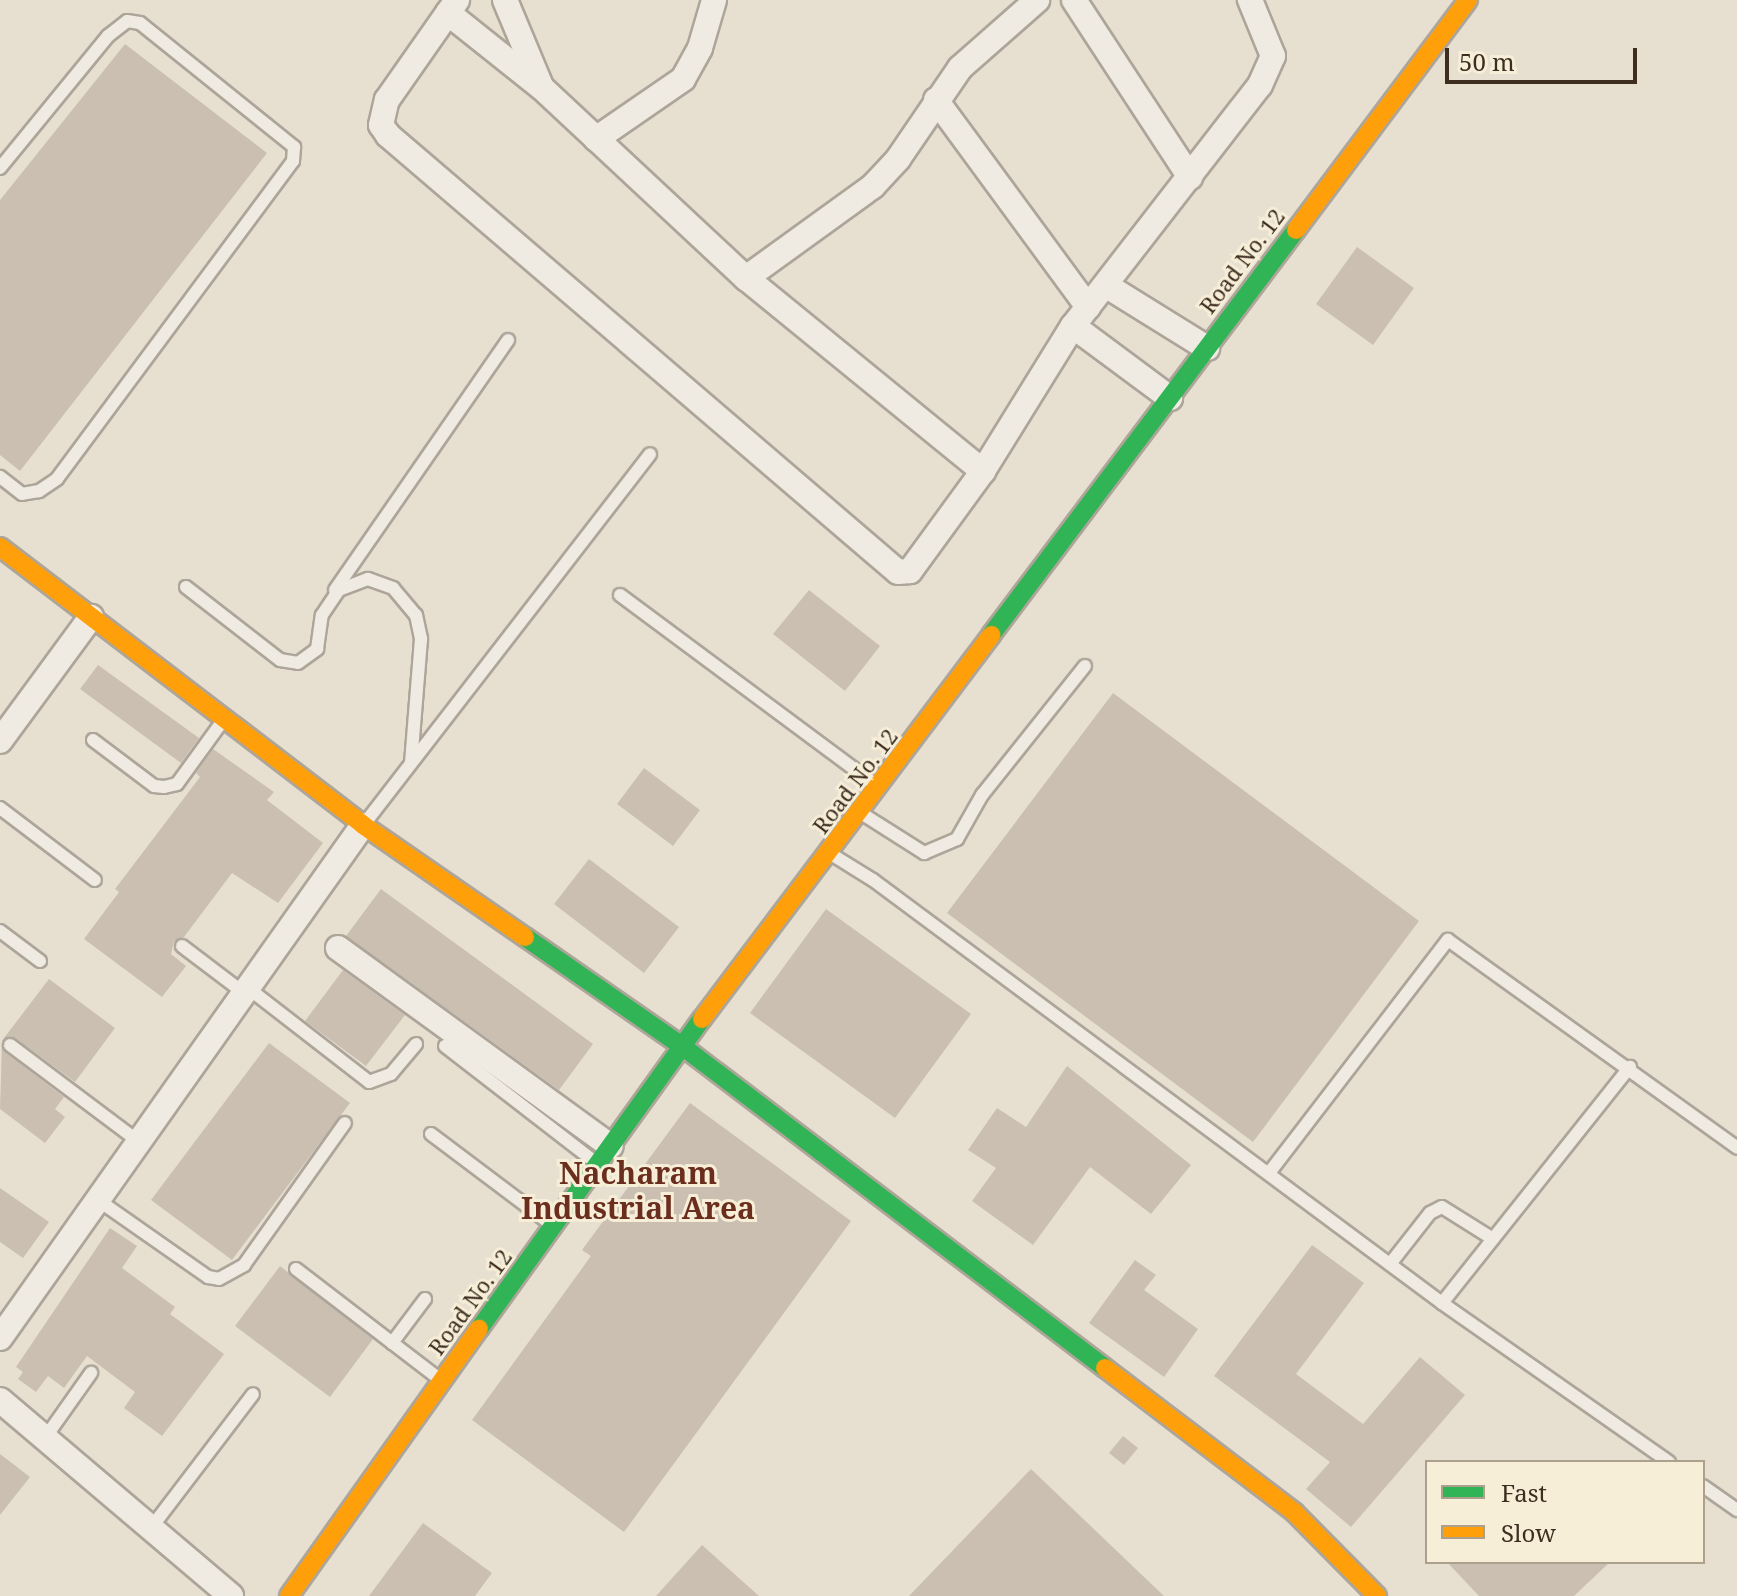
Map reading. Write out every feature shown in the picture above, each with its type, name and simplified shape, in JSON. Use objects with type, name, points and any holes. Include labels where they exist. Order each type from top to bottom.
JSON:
[{"type":"street","points":[[505,0],[542,88]]},
{"type":"street","points":[[596,139],[683,79],[697,57],[714,0]]},
{"type":"street","points":[[746,278],[873,186],[898,159],[960,68],[1037,0]]},
{"type":"street","points":[[1074,0],[1190,177]]},
{"type":"street","points":[[983,471],[746,278],[452,6],[387,100],[381,125],[388,135],[898,572],[910,571],[983,471],[1081,316],[1260,85],[1273,56],[1250,0]]},
{"type":"street","name":"Road No. 12","points":[[289,1596],[682,1046],[831,854],[1468,0]]},
{"type":"street","points":[[936,100],[1081,316],[1170,398]]},
{"type":"street","points":[[1107,286],[1207,348]]},
{"type":"street","points":[[0,547],[363,825],[682,1046],[1294,1512],[1377,1596]]},
{"type":"street","points":[[0,741],[91,617]]},
{"type":"street","points":[[0,1338],[363,825]]},
{"type":"street","points":[[338,948],[604,1155]]},
{"type":"street","points":[[0,1400],[231,1596]]},
{"type":"lane","points":[[0,168],[108,36],[127,21],[140,23],[294,147],[293,161],[57,479],[39,491],[22,494],[0,477]]},
{"type":"lane","points":[[186,587],[280,660],[298,663],[317,649],[329,599],[508,340]]},
{"type":"lane","points":[[363,825],[650,454]]},
{"type":"lane","points":[[329,599],[353,582],[379,581],[407,600],[416,615],[421,639],[411,763]]},
{"type":"lane","points":[[620,595],[880,788]]},
{"type":"lane","points":[[861,813],[924,853],[957,839],[982,795],[1085,666]]},
{"type":"lane","points":[[93,740],[154,786],[164,787],[177,784],[224,719]]},
{"type":"lane","points":[[0,808],[95,880]]},
{"type":"lane","points":[[831,854],[1442,1303],[1666,1460]]},
{"type":"lane","points":[[0,931],[40,961]]},
{"type":"lane","points":[[1269,1173],[1448,940],[1630,1067],[1737,1148]]},
{"type":"lane","points":[[182,946],[369,1082],[391,1074],[416,1044]]},
{"type":"lane","points":[[10,1045],[139,1142]]},
{"type":"lane","points":[[445,1046],[604,1155]]},
{"type":"lane","points":[[1442,1303],[1630,1067]]},
{"type":"lane","points":[[98,1200],[208,1277],[219,1279],[244,1265],[345,1123]]},
{"type":"lane","points":[[431,1134],[553,1226]]},
{"type":"lane","points":[[1390,1264],[1430,1213],[1442,1207],[1493,1239]]},
{"type":"lane","points":[[296,1269],[442,1381]]},
{"type":"lane","points":[[392,1343],[425,1299]]},
{"type":"lane","points":[[45,1438],[91,1373]]},
{"type":"lane","points":[[151,1528],[253,1394]]},
{"type":"lane","points":[[1705,1487],[1737,1510]]},
{"type":"building","points":[[125,44],[267,153],[20,471],[0,455],[0,200]]},
{"type":"building","points":[[1357,247],[1414,288],[1373,345],[1316,304]]},
{"type":"building","points":[[809,590],[880,646],[845,691],[773,634]]},
{"type":"building","points":[[98,665],[199,738],[181,763],[80,689]]},
{"type":"building","points":[[1113,693],[1419,921],[1253,1142],[947,913]]},
{"type":"building","points":[[213,749],[274,792],[267,800],[323,843],[278,903],[232,873],[184,937],[174,941],[171,954],[186,966],[162,997],[84,939],[119,892],[115,889],[200,777],[196,773]]},
{"type":"building","points":[[644,768],[700,810],[673,846],[617,804]]},
{"type":"building","points":[[589,859],[679,927],[644,973],[554,904]]},
{"type":"building","points":[[381,889],[593,1044],[559,1090],[346,936]]},
{"type":"building","points":[[826,909],[971,1014],[895,1118],[750,1013]]},
{"type":"building","points":[[343,970],[405,1015],[366,1066],[305,1021]]},
{"type":"building","points":[[49,979],[115,1028],[75,1082],[15,1038],[4,1038]]},
{"type":"building","points":[[2,1042],[5,1052],[64,1097],[55,1109],[65,1117],[45,1143],[0,1109]]},
{"type":"building","points":[[269,1043],[350,1103],[232,1260],[151,1200]]},
{"type":"building","points":[[1067,1066],[1191,1165],[1151,1214],[1090,1167],[1033,1245],[972,1201],[996,1168],[968,1150],[997,1108],[1026,1127]]},
{"type":"building","points":[[690,1103],[851,1221],[624,1532],[472,1420],[591,1256],[582,1250]]},
{"type":"building","points":[[0,1188],[49,1222],[23,1258],[0,1242]]},
{"type":"building","points":[[110,1228],[137,1246],[122,1268],[175,1307],[170,1314],[224,1354],[162,1436],[124,1408],[135,1392],[87,1356],[64,1388],[48,1376],[36,1392],[18,1379],[23,1372],[16,1367]]},
{"type":"building","points":[[1312,1245],[1364,1283],[1296,1374],[1363,1424],[1420,1357],[1465,1395],[1351,1527],[1306,1489],[1330,1462],[1214,1376]]},
{"type":"building","points":[[1135,1260],[1156,1275],[1144,1290],[1198,1329],[1164,1377],[1089,1323]]},
{"type":"building","points":[[280,1266],[373,1339],[330,1397],[235,1326]]},
{"type":"building","points":[[1123,1436],[1138,1448],[1124,1465],[1109,1453]]},
{"type":"building","points":[[0,1454],[30,1477],[0,1515]]},
{"type":"building","points":[[1031,1469],[1164,1596],[909,1596]]},
{"type":"building","points":[[423,1523],[492,1573],[475,1596],[369,1596]]},
{"type":"building","points":[[702,1545],[759,1596],[656,1596]]},
{"type":"building","points":[[1449,1564],[1608,1564],[1574,1596],[1479,1596]]},
{"type":"traffic: fast","points":[[991,635],[1296,230]]},
{"type":"traffic: fast","points":[[525,937],[682,1046],[1105,1368]]},
{"type":"traffic: fast","points":[[479,1329],[702,1019]]},
{"type":"traffic: slow","points":[[1296,230],[1468,0]]},
{"type":"traffic: slow","points":[[0,547],[363,825],[525,937]]},
{"type":"traffic: slow","points":[[702,1019],[991,635]]},
{"type":"traffic: slow","points":[[289,1596],[479,1329]]},
{"type":"traffic: slow","points":[[1105,1368],[1294,1512],[1377,1596]]},
{"type":"district","name":"Nacharam Industrial Area","points":[[638,1190]]}]
